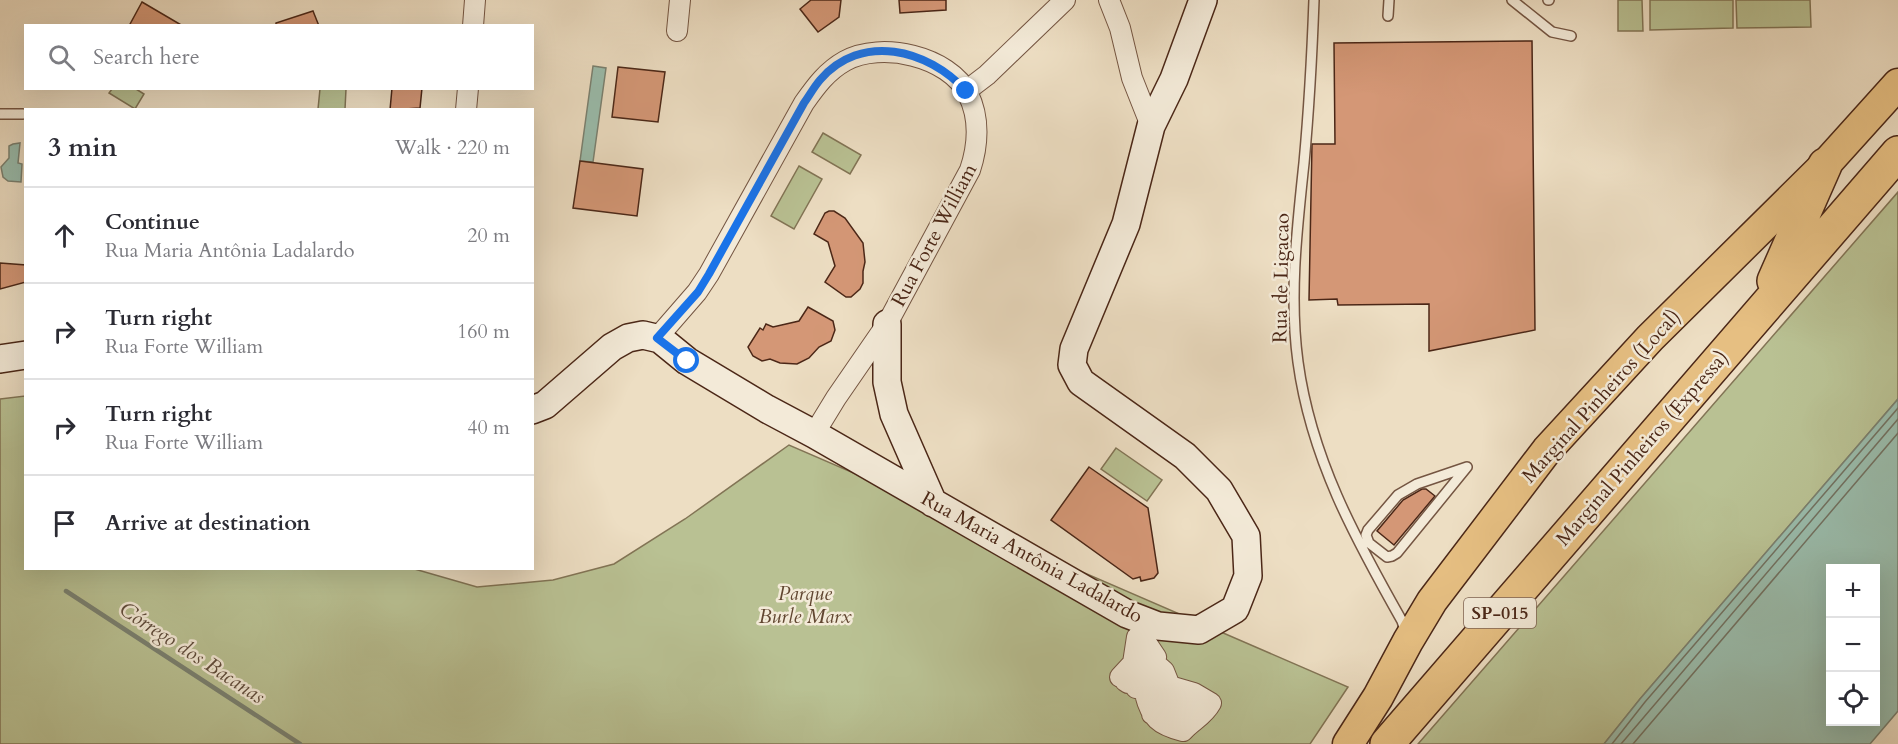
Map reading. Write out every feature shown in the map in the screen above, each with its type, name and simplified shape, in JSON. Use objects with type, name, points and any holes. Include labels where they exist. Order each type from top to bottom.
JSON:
[{"type":"highway","name":"Marginal Pinheiros (Expressa)","points":[[1387,744],[1898,153]]},
{"type":"highway","points":[[1760,312],[1825,165]]},
{"type":"main road","name":"Marginal Pinheiros (Local)","points":[[1348,744],[1378,697],[1408,641],[1452,572],[1547,450],[1650,338],[1825,165],[1898,84]]},
{"type":"street","points":[[473,24],[475,0]]},
{"type":"street","points":[[677,31],[681,0]]},
{"type":"street","points":[[966,91],[987,75],[1065,0]]},
{"type":"street","points":[[1109,0],[1120,28],[1132,78],[1151,126]]},
{"type":"street","name":"Rua Maria Antônia Ladalardo","points":[[657,338],[687,361],[767,409],[1127,614],[1158,626],[1199,630],[1235,609],[1248,576],[1246,536],[1218,490],[1185,456],[1081,382],[1072,365],[1074,349],[1126,224],[1151,126],[1174,79],[1203,0]]},
{"type":"street","name":"Rua Forte William","points":[[657,338],[698,292],[804,103],[820,80],[847,60],[864,53],[887,51],[906,53],[936,65],[953,77],[966,91],[978,134],[976,152],[970,170],[887,324],[814,434]]},
{"type":"street","points":[[466,108],[468,90]]},
{"type":"street","points":[[887,324],[887,382],[894,414],[933,503]]},
{"type":"street","points":[[534,409],[544,405],[612,347],[628,338],[644,335],[657,338]]},
{"type":"street","points":[[0,359],[24,355]]},
{"type":"street","points":[[1120,676],[1133,663],[1137,637],[1145,639],[1137,670],[1125,681],[1128,684],[1142,666],[1148,645],[1156,657],[1136,688],[1145,689],[1151,682],[1156,676],[1156,664],[1164,671],[1170,686],[1194,693],[1211,703],[1205,714],[1191,722],[1183,731],[1165,726],[1158,706]]},
{"type":"lane","name":"Rua de Ligacao","points":[[1314,0],[1310,96],[1295,266],[1295,325],[1298,363],[1313,430],[1331,484],[1356,540],[1402,621],[1408,641]]},
{"type":"lane","points":[[1388,16],[1389,0]]},
{"type":"lane","points":[[1512,0],[1552,32],[1571,36]]},
{"type":"lane","points":[[0,114],[23,114]]},
{"type":"lane","points":[[1467,467],[1397,553],[1387,557],[1369,543],[1366,535],[1368,530],[1398,495],[1417,484],[1467,467]]},
{"type":"green space","points":[[1618,0],[1642,0],[1643,31],[1618,31]]},
{"type":"green space","points":[[1650,0],[1733,0],[1733,28],[1650,30]]},
{"type":"green space","points":[[1736,0],[1810,0],[1811,27],[1737,28]]},
{"type":"green space","points":[[111,90],[138,90],[144,94],[133,108],[109,93]]},
{"type":"green space","points":[[320,90],[346,90],[345,108],[318,108]]},
{"type":"green space","points":[[823,133],[861,155],[850,174],[812,152]]},
{"type":"green space","points":[[799,166],[822,179],[794,229],[771,216]]},
{"type":"green space","points":[[1898,192],[1898,399],[1604,744],[1418,744]]},
{"type":"green space","name":"Parque Burle Marx","points":[[24,396],[24,570],[418,570],[477,587],[553,580],[614,564],[685,519],[789,445],[1348,687],[1310,744],[0,744],[0,399]]},
{"type":"green space","points":[[1116,448],[1162,480],[1147,501],[1101,469]]},
{"type":"water","points":[[593,66],[606,68],[593,162],[580,161]]},
{"type":"water","points":[[20,143],[18,163],[22,164],[21,182],[8,181],[3,177],[1,167],[9,158],[9,146]]},
{"type":"water","points":[[1898,399],[1898,711],[1870,744],[1604,744]]},
{"type":"building","points":[[811,0],[841,0],[839,17],[818,32],[800,9]]},
{"type":"building","points":[[899,0],[946,0],[946,10],[900,13]]},
{"type":"building","points":[[142,2],[180,24],[130,24]]},
{"type":"building","points":[[313,11],[318,24],[276,24]]},
{"type":"building","points":[[1532,41],[1535,330],[1429,351],[1429,304],[1338,305],[1337,299],[1309,300],[1312,144],[1335,144],[1334,43]]},
{"type":"building","points":[[618,67],[665,72],[658,122],[612,117]]},
{"type":"building","points":[[392,90],[422,90],[420,108],[390,108]]},
{"type":"building","points":[[580,161],[643,169],[637,216],[573,208]]},
{"type":"building","points":[[834,211],[845,218],[863,243],[865,262],[863,283],[851,297],[846,297],[825,282],[835,266],[828,242],[814,234],[825,213]]},
{"type":"building","points":[[0,263],[24,265],[24,283],[0,289]]},
{"type":"building","points":[[808,307],[833,321],[835,330],[831,341],[797,364],[780,363],[770,359],[762,361],[753,356],[748,347],[760,328],[763,330],[766,324],[773,327],[799,321]]},
{"type":"building","points":[[1089,467],[1148,508],[1158,573],[1154,578],[1141,581],[1140,577],[1133,579],[1051,520]]},
{"type":"building","points":[[1426,489],[1435,496],[1394,545],[1377,531],[1403,500]]},
{"type":"waterway","name":"Córrego dos Bacanas","points":[[66,591],[300,744]]},
{"type":"route","points":[[687,361],[657,338],[698,292],[804,103],[820,80],[847,60],[864,53],[887,51],[906,53],[936,65],[953,77],[966,91]]}]
